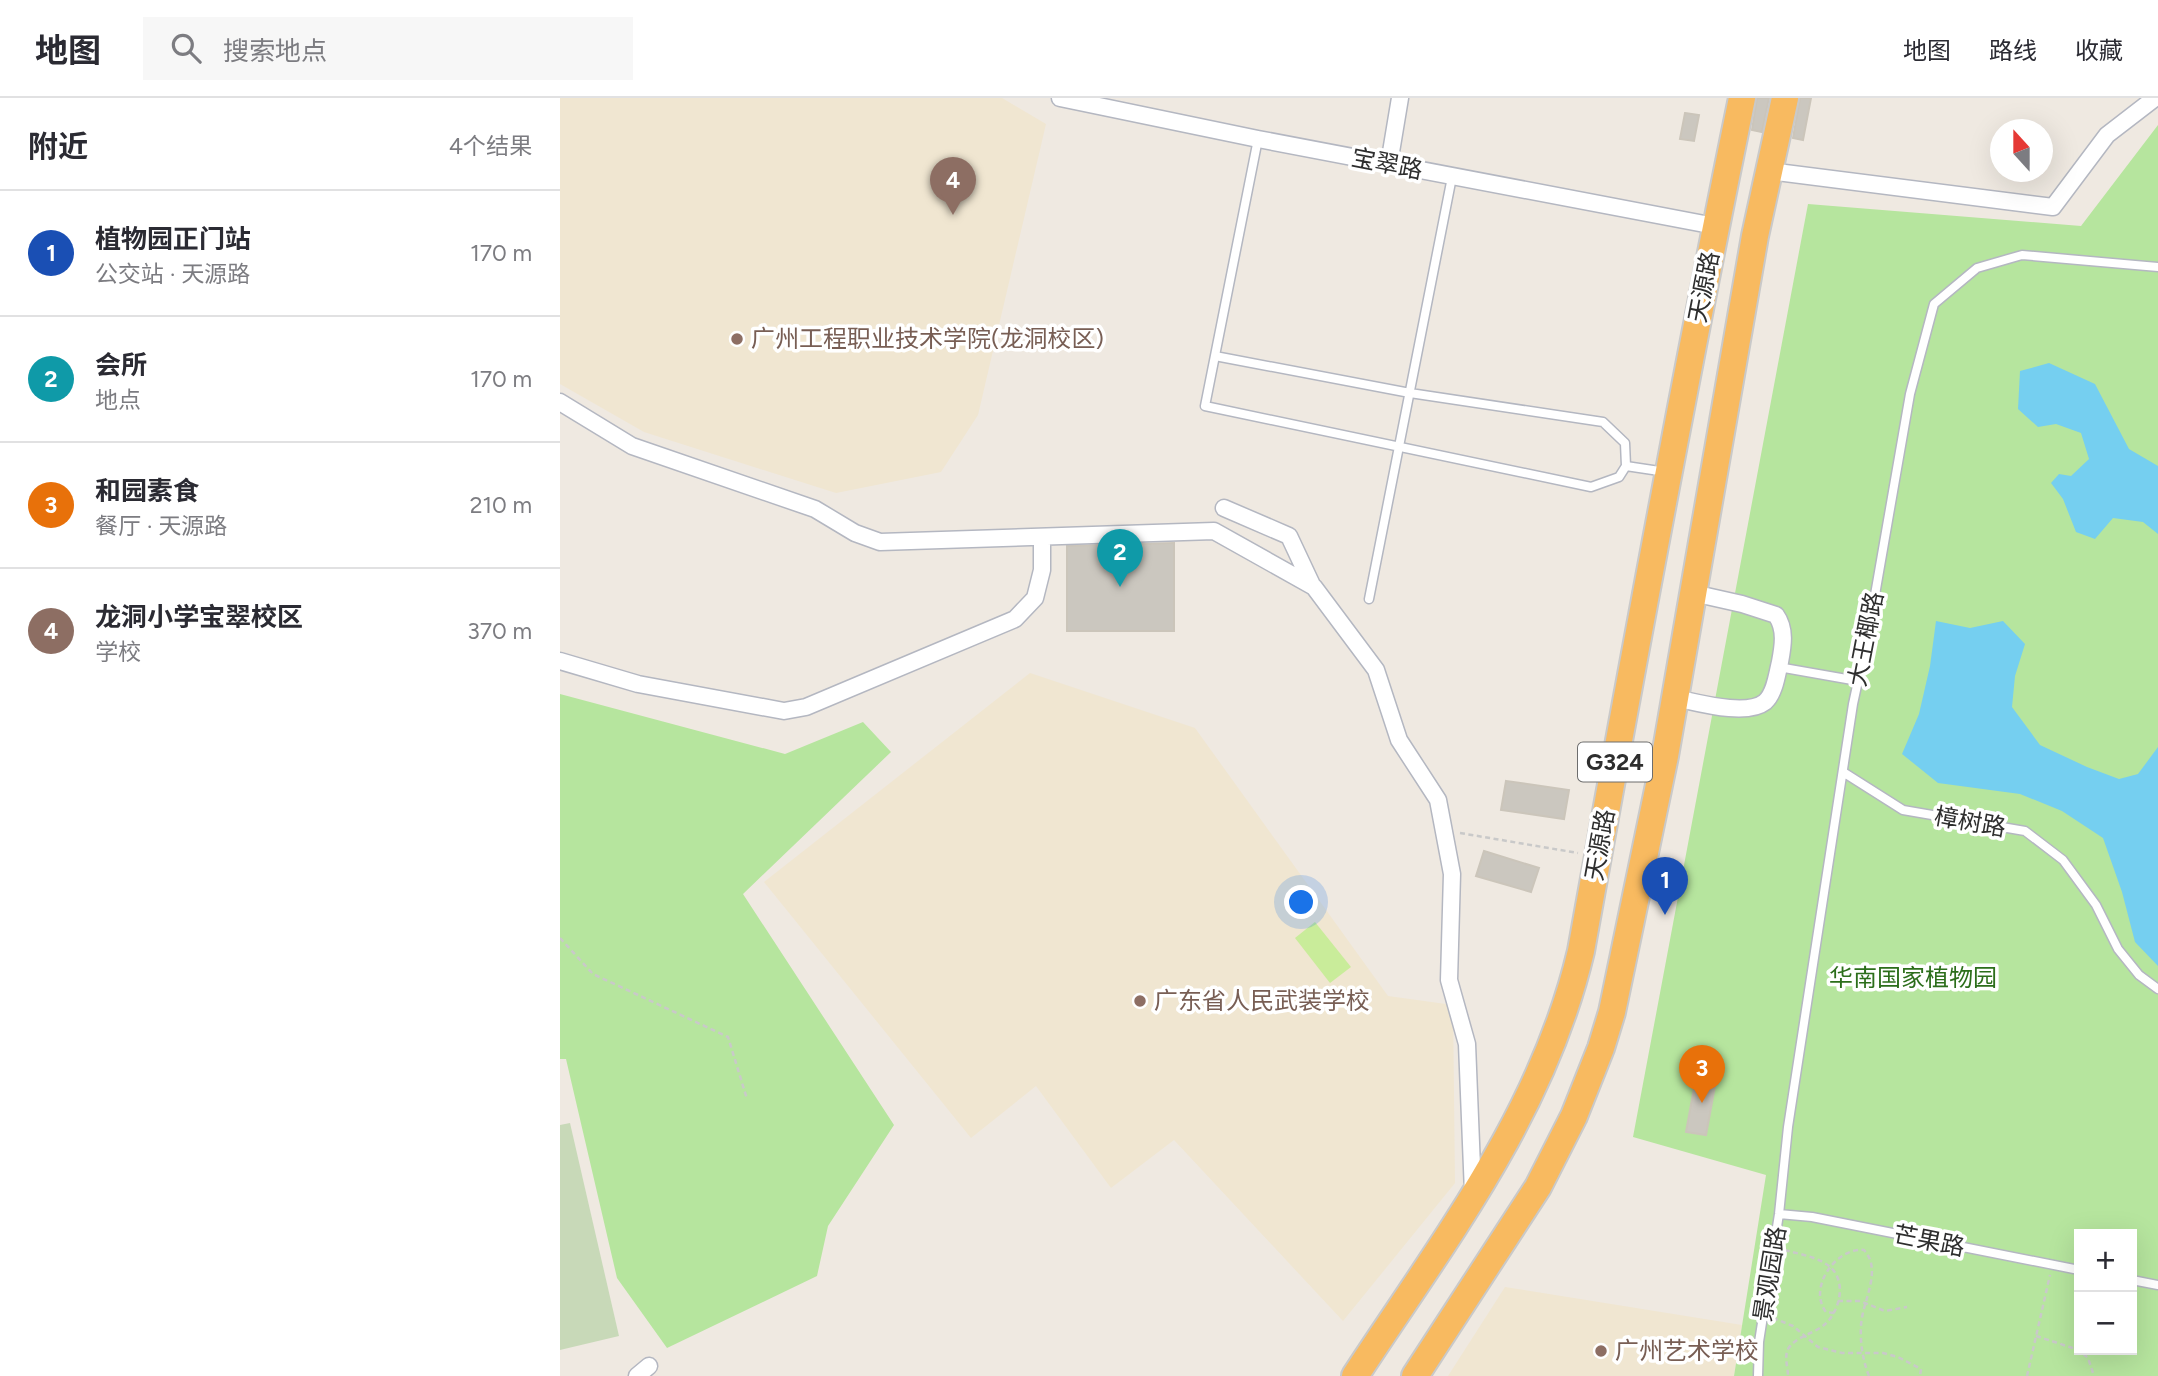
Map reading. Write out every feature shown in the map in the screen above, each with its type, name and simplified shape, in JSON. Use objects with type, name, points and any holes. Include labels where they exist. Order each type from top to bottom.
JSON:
[{"type":"highway","name":"天源路","points":[[1355,1376],[1496,1161],[1527,1104],[1567,1006],[1581,951],[1715,226],[1742,98]]},
{"type":"highway","name":"天源路","points":[[1415,1376],[1538,1187],[1574,1116],[1601,1048],[1623,966],[1675,698],[1755,236],[1785,98]]},
{"type":"street","name":"宝翠路","points":[[1060,98],[1452,177],[1715,226]]},
{"type":"street","points":[[1388,164],[1400,98]]},
{"type":"street","points":[[1769,171],[2053,207],[2107,135],[2155,98]]},
{"type":"street","points":[[560,402],[632,446],[815,509],[855,533],[880,542],[1214,531],[1314,587]]},
{"type":"street","points":[[1224,508],[1289,536],[1314,587],[1376,670],[1399,740],[1438,800],[1452,874],[1449,980],[1467,1044],[1473,1195]]},
{"type":"street","points":[[560,661],[638,684],[784,711],[806,707],[1015,619],[1035,598],[1042,570],[1042,539]]},
{"type":"street","points":[[1675,698],[1722,707],[1751,707],[1764,703],[1770,695],[1778,667],[1783,629],[1776,615],[1693,593]]},
{"type":"lane","points":[[1215,356],[1410,393],[1603,422],[1625,443],[1626,466],[1619,477],[1591,487],[1205,406],[1258,139]]},
{"type":"lane","points":[[1370,599],[1452,177]]},
{"type":"lane","name":"大王椰路","points":[[1779,1214],[1788,1127],[1858,681],[1910,394],[1934,304],[1978,268],[2022,255],[2158,267]]},
{"type":"lane","points":[[1626,466],[1669,472]]},
{"type":"lane","points":[[1778,667],[1858,681]]},
{"type":"lane","name":"樟树路","points":[[1843,772],[1903,810],[2025,831],[2063,860],[2096,905],[2118,949],[2139,975],[2158,989]]},
{"type":"lane","name":"景观园路","points":[[1758,1376],[1763,1317],[1779,1214]]},
{"type":"lane","name":"芒果路","points":[[1779,1214],[1812,1217],[2074,1269]]},
{"type":"lane","points":[[2137,1281],[2158,1285]]},
{"type":"path","points":[[1443,830],[1598,857]]},
{"type":"path","points":[[560,938],[593,974],[728,1037],[747,1099]]},
{"type":"path","points":[[1774,1248],[1824,1262],[1839,1282],[1834,1313],[1822,1327],[1790,1346],[1786,1356],[1788,1376]]},
{"type":"path","points":[[1834,1313],[1826,1312],[1821,1306],[1822,1282],[1830,1267],[1845,1253],[1855,1249],[1864,1250],[1869,1255],[1873,1274],[1861,1332],[1869,1376]]},
{"type":"path","points":[[2027,1376],[2052,1265]]},
{"type":"path","points":[[1838,1301],[1860,1301],[1885,1311],[1907,1307]]},
{"type":"path","points":[[1763,1317],[1781,1319],[1818,1347],[1842,1353],[1883,1353],[1898,1357],[1921,1369],[1920,1376]]},
{"type":"path","points":[[2036,1336],[2079,1350],[2088,1358],[2094,1376]]},
{"type":"shaded area","name":"广州工程职业技术学院(龙洞校区)","points":[[560,98],[1002,98],[1046,124],[978,415],[941,472],[836,493],[644,432],[560,384]]},
{"type":"shaded area","name":"广东省人民武装学校","points":[[1030,673],[1195,728],[1388,996],[1453,1005],[1455,1183],[1343,1321],[1174,1140],[1111,1188],[1036,1086],[971,1138],[764,882]]},
{"type":"shaded area","name":"广州艺术学校","points":[[1505,1287],[1742,1325],[1734,1376],[1448,1376]]},
{"type":"green space","name":"华南国家植物园","points":[[2158,125],[2158,1376],[1734,1376],[1766,1175],[1633,1137],[1808,204],[2081,226]]},
{"type":"green space","points":[[560,694],[785,754],[863,722],[891,752],[743,894],[894,1125],[828,1226],[817,1276],[667,1348],[617,1278],[566,1059],[560,1059]]},
{"type":"green space","points":[[1315,922],[1351,967],[1330,983],[1295,938]]},
{"type":"green space","points":[[570,1123],[619,1336],[560,1350],[560,1125]]},
{"type":"water","points":[[2049,363],[2095,384],[2129,449],[2158,466],[2158,534],[2143,522],[2113,518],[2095,539],[2076,532],[2063,499],[2051,483],[2059,474],[2071,476],[2089,459],[2081,433],[2056,424],[2038,427],[2018,409],[2020,371]]},
{"type":"water","points":[[1936,621],[1970,628],[2003,621],[2025,644],[2015,676],[2012,707],[2040,745],[2119,779],[2138,774],[2158,747],[2158,966],[2135,942],[2122,892],[2103,838],[2062,811],[2020,794],[1938,783],[1902,754],[1919,714],[1930,666]]},
{"type":"building","points":[[1757,98],[1769,98],[1762,132],[1752,130]]},
{"type":"building","points":[[1800,98],[1811,98],[1803,140],[1793,138]]},
{"type":"building","points":[[1685,113],[1699,115],[1694,141],[1680,139]]},
{"type":"building","points":[[1174,543],[1174,631],[1067,631],[1067,546]]},
{"type":"building","points":[[1506,781],[1569,790],[1564,819],[1501,810]]},
{"type":"building","points":[[1484,851],[1539,868],[1531,892],[1476,876]]},
{"type":"building","points":[[1697,1072],[1717,1075],[1706,1135],[1686,1132]]},
{"type":"place","name":"龙洞小学宝翠校区","points":[[953,215]]},
{"type":"place","name":"广州工程职业技术学院(龙洞校区)","points":[[737,339]]},
{"type":"place","name":"会所","points":[[1120,587]]},
{"type":"place","name":"植物园正门站","points":[[1665,915]]},
{"type":"place","name":"广东省人民武装学校","points":[[1140,1001]]},
{"type":"place","name":"和园素食","points":[[1702,1103]]},
{"type":"place","name":"广州艺术学校","points":[[1601,1351]]}]
